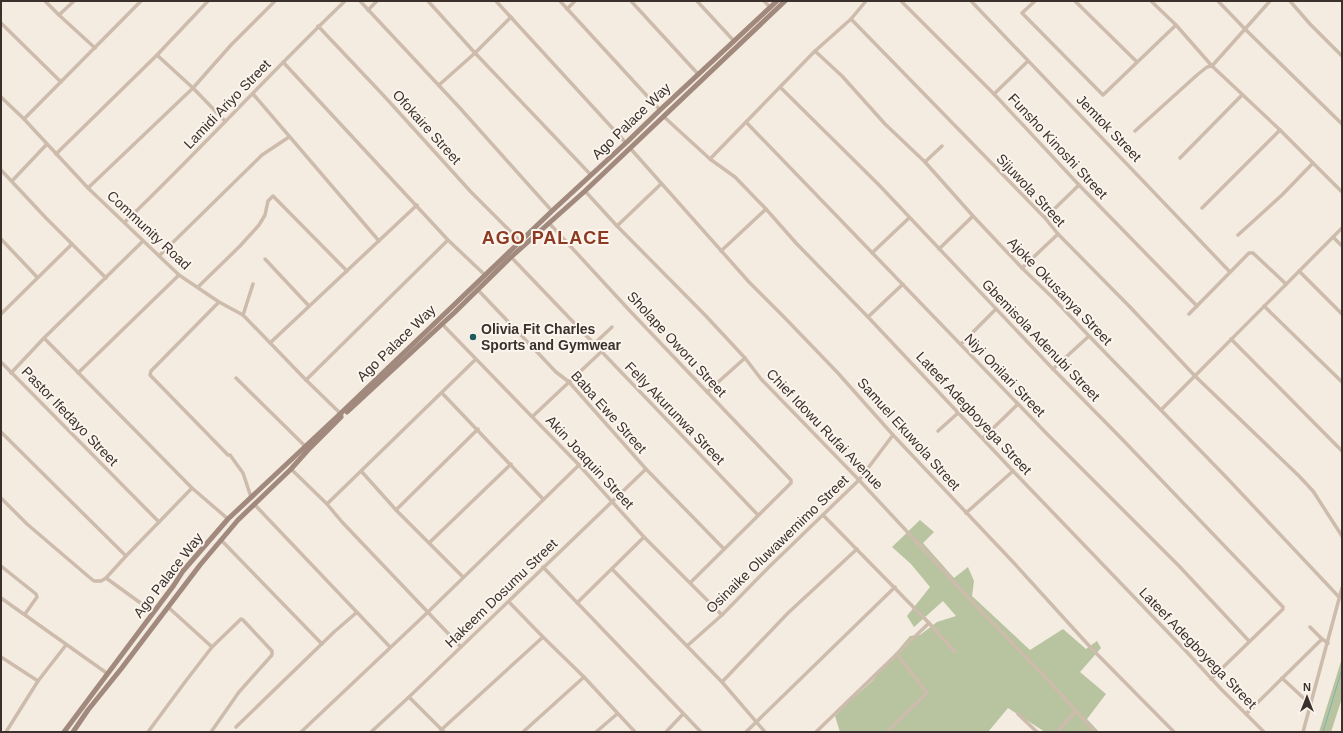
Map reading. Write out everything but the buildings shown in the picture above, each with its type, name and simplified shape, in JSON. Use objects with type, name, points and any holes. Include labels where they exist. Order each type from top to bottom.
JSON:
[{"type":"main road","name":"Ago Palace Way","points":[[612,160],[626,143],[660,110],[777,1]]},
{"type":"main road","name":"Ago Palace Way","points":[[72,732],[191,576],[254,504],[291,469],[342,415],[552,211],[591,175],[630,148],[785,1]]},
{"type":"main road","name":"Ago Palace Way","points":[[64,732],[185,568],[228,519],[305,446],[342,415],[442,324],[511,257],[585,191],[605,166]]},
{"type":"main road","points":[[191,562],[196,570]]},
{"type":"main road","points":[[185,568],[191,576]]},
{"type":"street","points":[[46,1],[95,48]]},
{"type":"street","points":[[59,15],[74,1]]},
{"type":"street","points":[[24,119],[141,1]]},
{"type":"street","points":[[56,154],[157,55],[208,1]]},
{"type":"street","points":[[88,188],[193,88],[231,45],[275,1]]},
{"type":"street","name":"Lamidi Ariyo Street","points":[[125,222],[318,26],[345,1]]},
{"type":"street","points":[[360,1],[439,85],[552,211]]},
{"type":"street","points":[[368,10],[377,1]]},
{"type":"street","points":[[428,1],[475,53],[591,175]]},
{"type":"street","points":[[496,1],[626,143]]},
{"type":"street","points":[[560,1],[660,110]]},
{"type":"street","points":[[567,9],[575,1]]},
{"type":"street","points":[[631,1],[698,74]]},
{"type":"street","points":[[697,1],[734,41]]},
{"type":"street","points":[[764,1],[770,7]]},
{"type":"street","points":[[710,159],[815,51],[851,19],[866,1]]},
{"type":"street","name":"Funsho Kinoshi Street","points":[[901,1],[994,94],[1079,185],[1197,306]]},
{"type":"street","name":"Jemtok Street","points":[[971,1],[1230,272]]},
{"type":"street","points":[[1035,1],[1022,13],[1104,94],[1176,25]]},
{"type":"street","points":[[1076,1],[1137,62]]},
{"type":"street","points":[[1151,1],[1176,25],[1212,66],[1280,130],[1342,192]]},
{"type":"street","points":[[1218,1],[1342,124]]},
{"type":"street","points":[[1136,131],[1206,68],[1212,66],[1270,1]]},
{"type":"street","points":[[1290,1],[1342,56]]},
{"type":"street","points":[[439,85],[475,53],[511,17]]},
{"type":"street","name":"Sijuwola Street","points":[[851,19],[1045,218],[1058,234],[1195,376],[1313,491],[1342,536]]},
{"type":"street","points":[[1,23],[61,82]]},
{"type":"street","name":"Ofokaire Street","points":[[318,26],[471,192],[521,242]]},
{"type":"street","name":"Ajoke Okusanya Street","points":[[815,51],[842,76],[885,124],[925,162],[1022,268],[1053,298],[1226,477],[1339,597]]},
{"type":"street","points":[[157,55],[193,88],[225,121]]},
{"type":"street","points":[[994,94],[1028,61]]},
{"type":"street","points":[[283,62],[448,240],[485,275]]},
{"type":"street","name":"Gbemisola Adenubi Street","points":[[780,87],[879,185],[1053,369],[1126,442],[1283,607],[1283,609],[1249,641]]},
{"type":"street","points":[[252,94],[379,241]]},
{"type":"street","points":[[1180,158],[1242,95]]},
{"type":"street","name":"Community Road","points":[[1,97],[24,119],[88,188],[179,275],[219,302],[243,315],[270,344],[342,415]]},
{"type":"street","name":"Lateef Adegboyega Street","points":[[663,116],[710,159],[735,177],[1013,471],[1179,643],[1211,679],[1264,732]]},
{"type":"street","name":"Niyi Onilari Street","points":[[746,122],[1018,404],[1180,567],[1249,641]]},
{"type":"street","points":[[1202,208],[1280,130]]},
{"type":"street","points":[[159,256],[262,155],[289,137]]},
{"type":"street","points":[[12,181],[47,144]]},
{"type":"street","points":[[925,162],[942,146]]},
{"type":"street","name":"Samuel Ekuwola Street","points":[[630,148],[749,282],[832,367],[893,435],[1013,562],[1092,649],[1174,732]]},
{"type":"street","points":[[1238,235],[1282,195],[1313,163]]},
{"type":"street","points":[[1,170],[106,278]]},
{"type":"street","points":[[617,226],[661,184]]},
{"type":"street","points":[[1045,218],[1079,185]]},
{"type":"street","name":"Chief Idowu Rufai Avenue","points":[[585,191],[617,226],[695,304],[745,358],[761,379],[859,480],[982,612],[1050,682],[1095,732]]},
{"type":"street","points":[[198,287],[259,225],[265,215],[268,201],[273,196],[346,272]]},
{"type":"street","points":[[270,344],[417,205]]},
{"type":"street","points":[[721,251],[766,209]]},
{"type":"street","points":[[939,249],[973,216]]},
{"type":"street","points":[[872,253],[909,218]]},
{"type":"street","name":"Sholape Oworu Street","points":[[550,223],[630,311],[791,480],[791,482],[758,515]]},
{"type":"street","points":[[1161,410],[1342,228]]},
{"type":"street","points":[[1022,268],[1058,234]]},
{"type":"street","points":[[1333,237],[1342,246]]},
{"type":"street","points":[[1,239],[37,277]]},
{"type":"street","points":[[306,380],[448,240]]},
{"type":"street","name":"Pastor Ifedayo Street","points":[[143,241],[44,338],[11,373],[159,522]]},
{"type":"street","points":[[1,247],[5,243]]},
{"type":"street","points":[[1,314],[72,244]]},
{"type":"street","points":[[1189,314],[1249,253],[1253,253],[1286,284]]},
{"type":"street","name":"Felly Akurunwa Street","points":[[511,257],[758,515]]},
{"type":"street","points":[[265,259],[309,306]]},
{"type":"street","points":[[1299,271],[1342,314]]},
{"type":"street","points":[[78,373],[179,275]]},
{"type":"street","points":[[243,315],[253,284]]},
{"type":"street","points":[[868,317],[903,284]]},
{"type":"street","name":"Baba Ewe Street","points":[[478,290],[551,367],[569,382],[646,469],[724,548]]},
{"type":"street","points":[[219,302],[151,371],[150,375],[228,455],[230,455],[243,473],[251,497]]},
{"type":"street","points":[[1264,306],[1342,382]]},
{"type":"street","points":[[961,344],[996,309]]},
{"type":"street","name":"Akin Joaquin Street","points":[[442,324],[475,360],[579,465],[644,537],[722,615]]},
{"type":"street","points":[[594,344],[612,327]]},
{"type":"street","points":[[1053,369],[1089,336]]},
{"type":"street","points":[[44,338],[192,488],[228,519]]},
{"type":"street","points":[[1231,339],[1342,451]]},
{"type":"street","points":[[532,416],[601,352]]},
{"type":"street","points":[[707,392],[745,358]]},
{"type":"street","points":[[327,504],[362,472],[475,360]]},
{"type":"street","points":[[1,362],[11,373]]},
{"type":"street","points":[[236,378],[305,446]]},
{"type":"street","points":[[442,393],[478,429],[543,499]]},
{"type":"street","points":[[983,438],[1018,404]]},
{"type":"street","points":[[938,431],[958,413]]},
{"type":"street","points":[[396,510],[478,429]]},
{"type":"street","points":[[1,432],[126,556]]},
{"type":"street","name":"Osinaike Oluwawemimo Street","points":[[687,646],[722,615],[769,566],[859,480],[893,435]]},
{"type":"street","points":[[429,543],[511,464]]},
{"type":"street","points":[[301,732],[428,612],[579,465]]},
{"type":"street","points":[[291,469],[327,504],[342,522],[461,646]]},
{"type":"street","name":"Hakeem Dosumu Street","points":[[372,731],[410,697],[461,646],[509,602],[543,567],[646,469]]},
{"type":"street","points":[[966,513],[1013,471]]},
{"type":"street","points":[[362,472],[396,510],[463,577]]},
{"type":"street","points":[[1,498],[27,524],[89,577],[94,581],[101,581],[106,578],[192,488]]},
{"type":"street","points":[[254,504],[356,613],[390,647]]},
{"type":"street","points":[[690,582],[758,515]]},
{"type":"street","points":[[823,515],[929,622],[955,652]]},
{"type":"street","points":[[577,603],[644,537]]},
{"type":"street","points":[[221,540],[322,644]]},
{"type":"street","points":[[722,682],[788,613],[857,549]]},
{"type":"street","points":[[1,566],[36,594],[37,597],[25,614]]},
{"type":"street","points":[[543,567],[700,732]]},
{"type":"street","points":[[612,569],[722,682],[765,732]]},
{"type":"street","points":[[106,578],[153,612]]},
{"type":"street","points":[[746,732],[895,587]]},
{"type":"street","points":[[1303,732],[1342,588]]},
{"type":"street","points":[[1,598],[108,674]]},
{"type":"street","points":[[509,602],[584,677],[635,732]]},
{"type":"street","points":[[168,607],[212,648]]},
{"type":"street","points":[[236,727],[356,613]]},
{"type":"street","points":[[148,732],[212,648],[241,619],[272,651],[272,655],[239,692],[211,732]]},
{"type":"street","points":[[816,732],[929,622]]},
{"type":"street","points":[[1310,626],[1322,639],[1328,643]]},
{"type":"street","points":[[410,697],[443,731],[543,637]]},
{"type":"street","points":[[1246,714],[1322,639]]},
{"type":"street","points":[[1211,679],[1249,641]]},
{"type":"street","points":[[6,732],[38,681],[66,644]]},
{"type":"street","points":[[887,732],[927,693],[897,654]]},
{"type":"street","points":[[1,657],[38,681]]},
{"type":"street","points":[[523,732],[584,677]]},
{"type":"street","points":[[1282,678],[1311,705]]},
{"type":"street","points":[[1057,732],[1076,711]]},
{"type":"street","points":[[596,732],[617,714]]},
{"type":"street","points":[[666,732],[683,714]]},
{"type":"street","points":[[1018,714],[1037,732]]},
{"type":"green space","points":[[920,520],[934,532],[923,543],[954,578],[968,567],[974,581],[972,596],[1030,650],[1063,629],[1086,649],[1097,641],[1101,648],[1080,672],[1106,694],[1087,719],[1099,732],[1045,732],[1008,708],[988,732],[840,732],[835,716],[872,681],[910,636],[920,635],[937,622],[956,616],[943,601],[914,627],[907,616],[930,587],[911,564],[892,547]]},
{"type":"green space","points":[[1342,658],[1342,698],[1331,732],[1319,732]]},
{"type":"waterway","points":[[1323,732],[1342,669]]},
{"type":"place","name":"Olivia Fit Charles Sports and Gymwear","points":[[473,337]]},
{"type":"district","name":"AGO PALACE","points":[[546,238]]}]
